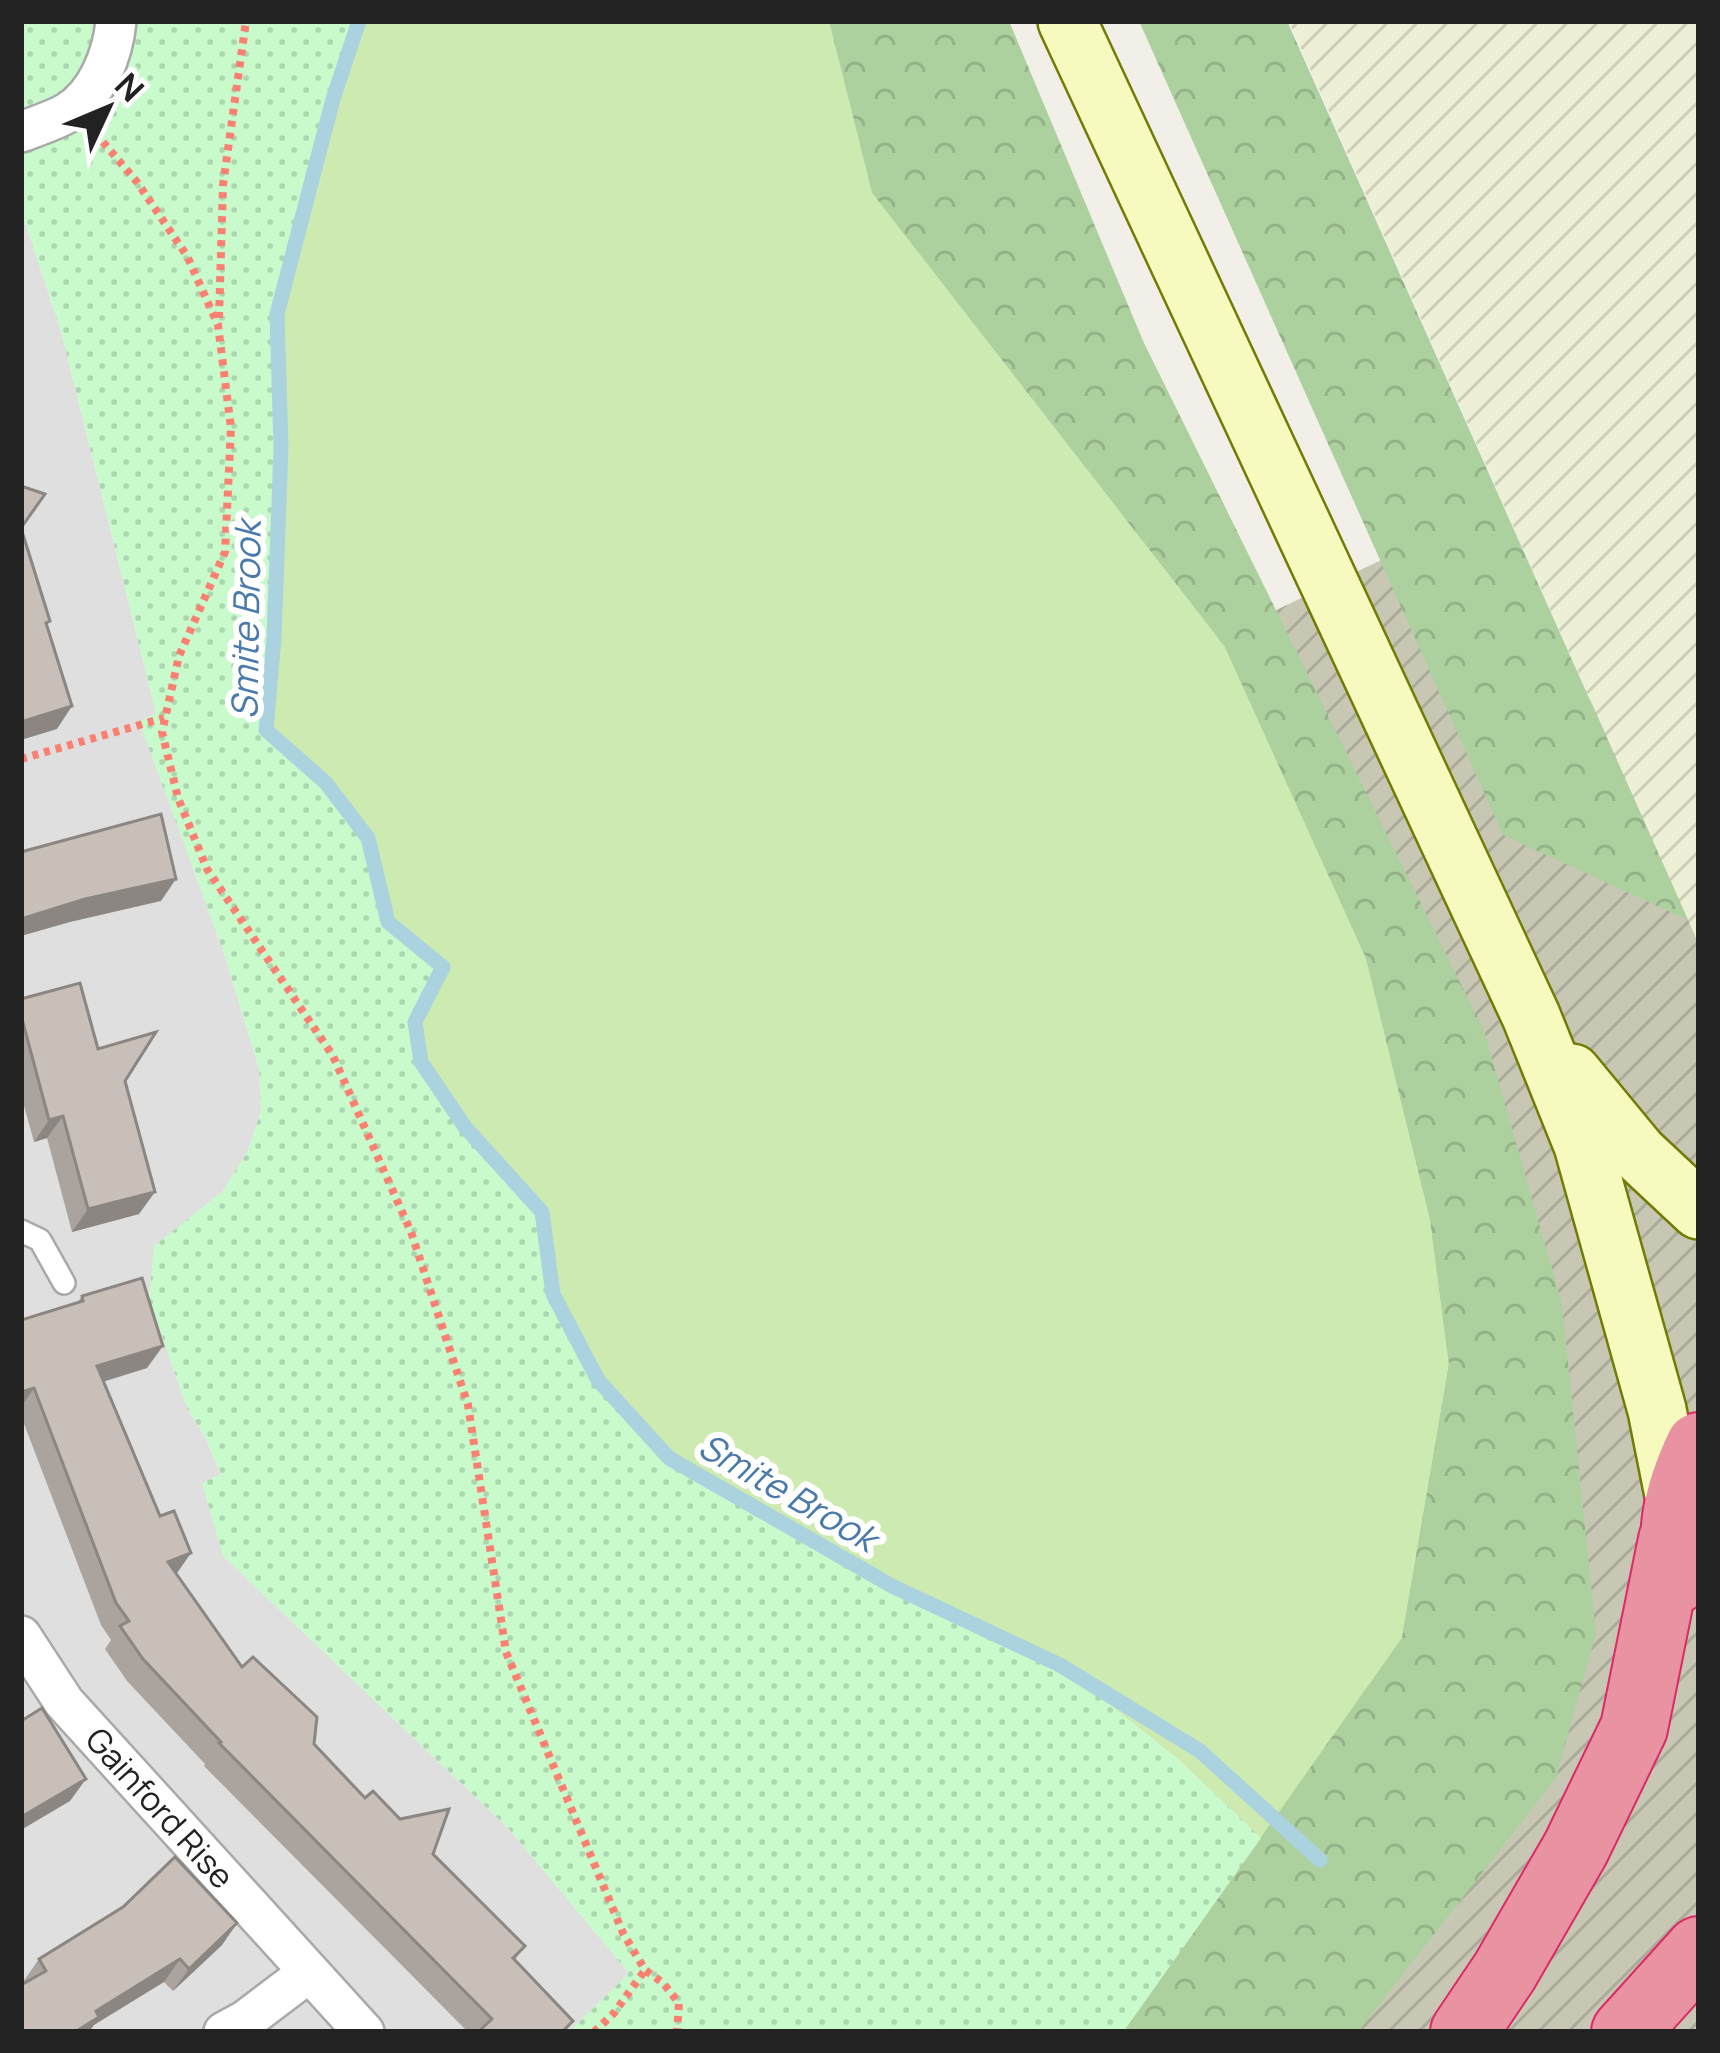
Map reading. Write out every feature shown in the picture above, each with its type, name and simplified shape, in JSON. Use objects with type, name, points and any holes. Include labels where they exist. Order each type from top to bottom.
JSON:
[{"type":"highway","points":[[1682,1497],[1675,1581],[1699,1646]]},
{"type":"highway","points":[[1464,2032],[1576,1849],[1634,1727],[1682,1497]]},
{"type":"highway","points":[[1625,2032],[1699,1950]]},
{"type":"main road","points":[[1067,21],[1531,1016],[1583,1145],[1682,1497]]},
{"type":"main road","points":[[1531,1016],[1639,1153],[1699,1210]]},
{"type":"street","points":[[21,132],[69,112],[94,87],[108,58],[116,21]]},
{"type":"street","name":"Gainford Rise","points":[[21,1636],[64,1702],[364,2032]]},
{"type":"street","points":[[224,2032],[308,1973]]},
{"type":"lane","points":[[21,1231],[40,1240],[64,1283]]},
{"type":"path","points":[[246,21],[223,185],[218,325],[231,428],[225,552],[178,656],[162,732],[178,797],[207,869],[333,1056],[411,1232],[469,1405],[506,1652],[622,1933],[646,1970],[679,2003],[677,2032]]},
{"type":"path","points":[[69,112],[98,135],[137,182],[187,256],[218,325]]},
{"type":"path","points":[[21,759],[165,718]]},
{"type":"path","points":[[594,2032],[646,1970]]},
{"type":"shaded area","points":[[1289,21],[1699,21],[1699,945],[1688,920]]},
{"type":"shaded area","points":[[21,210],[61,331],[156,713],[140,721],[224,953],[259,1069],[261,1110],[248,1151],[222,1192],[155,1246],[149,1298],[187,1408],[221,1475],[223,1556],[508,1828],[629,1973],[569,2032],[21,2032]]},
{"type":"shaded area","points":[[1459,523],[1614,732],[1699,814],[1699,2032],[1309,2032],[1211,641]]},
{"type":"green space","points":[[21,21],[358,21],[277,314],[281,448],[267,730],[326,783],[368,838],[388,922],[443,967],[415,1022],[421,1062],[465,1127],[542,1212],[553,1294],[598,1380],[669,1458],[892,1586],[1060,1665],[1179,1760],[1261,1838],[1123,2032],[569,2032],[629,1973],[508,1828],[223,1556],[202,1483],[221,1474],[187,1408],[149,1298],[154,1246],[222,1192],[248,1151],[261,1110],[259,1069],[224,953],[139,721],[156,713],[61,331],[21,210]]},
{"type":"green space","points":[[359,21],[829,21],[872,193],[1225,647],[1366,958],[1430,1219],[1449,1364],[1402,1638],[1261,1838],[1179,1760],[1060,1665],[892,1586],[669,1458],[598,1380],[553,1294],[542,1212],[465,1127],[421,1062],[415,1022],[443,967],[388,922],[368,837],[326,783],[266,730],[281,448],[277,314],[333,99]]},
{"type":"green space","points":[[829,21],[1009,21],[1144,343],[1484,1031],[1562,1304],[1596,1633],[1556,1778],[1358,2032],[1123,2032],[1402,1638],[1449,1364],[1430,1219],[1366,958],[1225,647],[872,193]]},
{"type":"green space","points":[[1139,21],[1287,21],[1688,920],[1503,835]]},
{"type":"building","points":[[21,486],[45,494],[21,528]]},
{"type":"building","points":[[21,528],[72,706],[21,722]]},
{"type":"building","points":[[161,814],[176,879],[21,919],[21,852]]},
{"type":"building","points":[[80,983],[98,1049],[156,1032],[125,1081],[155,1192],[88,1209],[63,1116],[49,1120],[21,1015],[21,999]]},
{"type":"building","points":[[142,1278],[163,1346],[97,1366],[160,1516],[174,1511],[191,1553],[168,1562],[242,1667],[253,1657],[317,1717],[314,1744],[365,1798],[373,1791],[400,1819],[449,1809],[433,1854],[525,1946],[513,1958],[573,2021],[562,2032],[478,2032],[492,2019],[219,1743],[143,1659],[120,1626],[129,1621],[116,1603],[34,1388],[21,1392],[21,1320]]},
{"type":"building","points":[[42,1708],[86,1779],[21,1817],[21,1721]]},
{"type":"building","points":[[175,1857],[237,1923],[189,1969],[180,1959],[96,2011],[99,2017],[75,2032],[21,2032],[21,1985],[46,1971],[39,1959],[123,1907]]},
{"type":"waterway","name":"Smite Brook","points":[[359,21],[333,99],[277,314],[281,448],[266,730],[326,783],[368,838],[388,922],[443,967],[415,1022],[421,1062],[465,1127],[542,1212],[553,1294],[598,1380],[669,1458],[892,1586],[1060,1665],[1200,1751],[1320,1860]]}]
